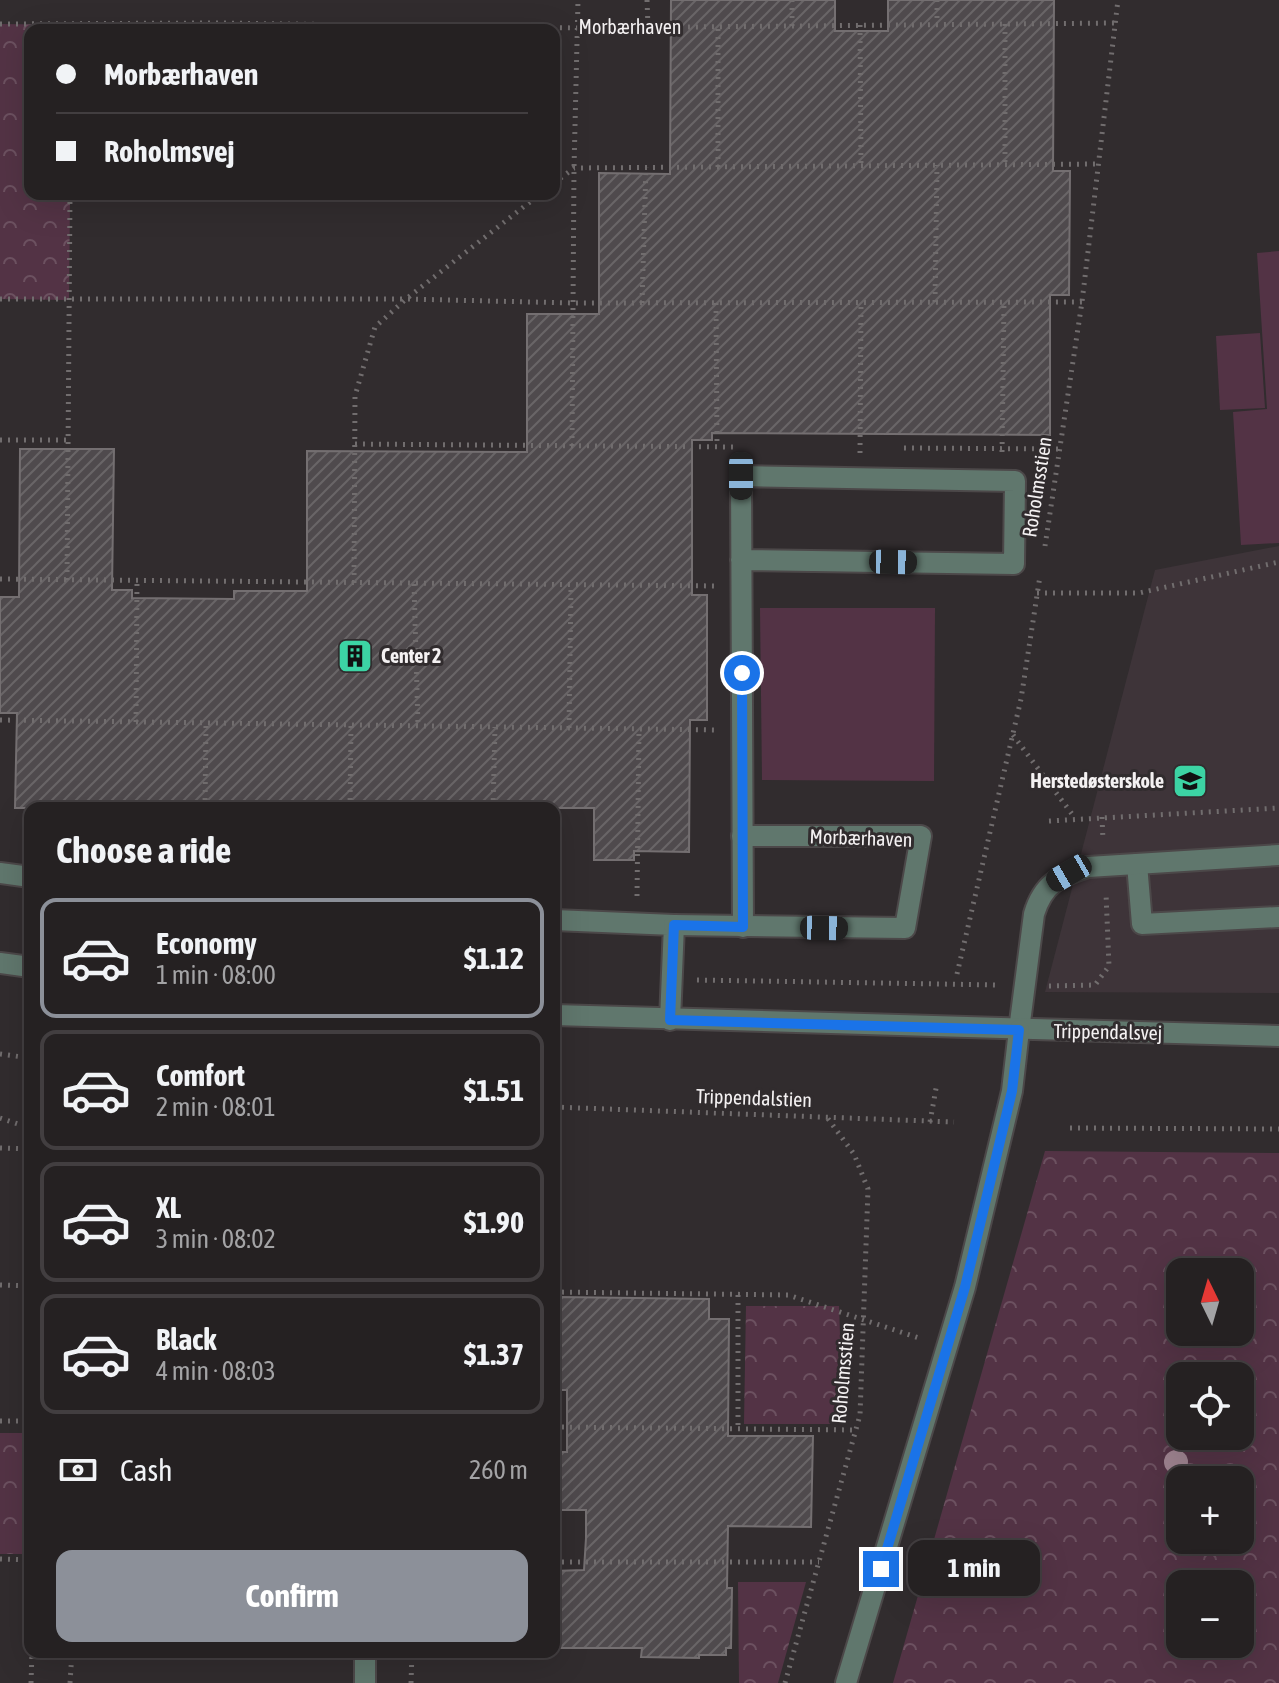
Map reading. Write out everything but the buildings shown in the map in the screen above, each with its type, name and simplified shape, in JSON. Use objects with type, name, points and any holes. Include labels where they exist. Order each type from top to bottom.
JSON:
[{"type":"street","points":[[741,560],[1014,564],[1015,481],[741,476],[741,560],[742,586],[742,836],[743,927]]},
{"type":"street","name":"Morbærhaven","points":[[560,920],[743,927],[905,928],[921,836],[742,836]]},
{"type":"street","points":[[846,1683],[965,1287],[1012,1091],[1034,914],[1039,897],[1052,883],[1088,867],[1279,855]]},
{"type":"street","points":[[1137,864],[1142,924],[1279,917]]},
{"type":"street","points":[[0,873],[24,876]]},
{"type":"street","points":[[670,1020],[674,925]]},
{"type":"street","points":[[0,963],[24,966]]},
{"type":"street","name":"Trippendalsvej","points":[[560,1015],[1279,1036]]},
{"type":"street","points":[[365,1658],[365,1683]]},
{"type":"path","points":[[572,446],[578,0]]},
{"type":"path","points":[[647,0],[648,27]]},
{"type":"path","points":[[792,0],[792,26]]},
{"type":"path","points":[[937,0],[937,24]]},
{"type":"path","name":"Roholmsstien","points":[[1044,553],[1082,302],[1118,0]]},
{"type":"path","name":"Morbærhaven","points":[[560,28],[1115,23]]},
{"type":"path","name":"Morbærhaven","points":[[0,24],[24,25]]},
{"type":"path","points":[[1005,24],[1005,164]]},
{"type":"path","points":[[860,25],[861,165]]},
{"type":"path","points":[[718,26],[718,167]]},
{"type":"path","points":[[560,178],[574,168],[1099,164]]},
{"type":"path","points":[[935,302],[937,165]]},
{"type":"path","points":[[642,303],[646,167]]},
{"type":"path","points":[[67,580],[70,200]]},
{"type":"path","points":[[354,583],[355,396],[375,327],[532,200]]},
{"type":"path","points":[[0,299],[406,299],[574,303],[1082,302]]},
{"type":"path","points":[[859,478],[861,302]]},
{"type":"path","points":[[1001,481],[1004,302]]},
{"type":"path","points":[[716,303],[717,446]]},
{"type":"path","points":[[0,440],[68,440]]},
{"type":"path","points":[[355,444],[752,447]]},
{"type":"path","points":[[844,448],[876,448]]},
{"type":"path","points":[[892,448],[1060,449]]},
{"type":"path","points":[[1037,593],[1139,593],[1279,562]]},
{"type":"path","name":"Roholmsstien","points":[[957,974],[1021,699],[1041,566]]},
{"type":"path","points":[[0,579],[742,586]]},
{"type":"path","points":[[136,722],[137,581]]},
{"type":"path","points":[[414,584],[418,726]]},
{"type":"path","points":[[569,728],[571,586]]},
{"type":"path","points":[[0,720],[742,730]]},
{"type":"path","points":[[205,802],[206,723]]},
{"type":"path","points":[[350,802],[351,725]]},
{"type":"path","points":[[493,802],[495,727]]},
{"type":"path","points":[[637,924],[639,729]]},
{"type":"path","points":[[1013,734],[1075,818]]},
{"type":"path","points":[[1049,821],[1279,808]]},
{"type":"path","points":[[672,979],[1095,985],[1109,966],[1102,817]]},
{"type":"path","points":[[0,1054],[24,1057]]},
{"type":"path","points":[[930,1122],[937,1083]]},
{"type":"path","name":"Trippendalstien","points":[[560,1107],[954,1122]]},
{"type":"path","name":"Roholmsstien","points":[[785,1683],[860,1415],[868,1189],[854,1154],[826,1116]]},
{"type":"path","points":[[0,1118],[24,1126]]},
{"type":"path","points":[[1070,1128],[1279,1129]]},
{"type":"path","points":[[0,1148],[24,1149]]},
{"type":"path","points":[[0,1285],[24,1286]]},
{"type":"path","points":[[560,1292],[788,1295],[947,1348]]},
{"type":"path","points":[[738,1295],[738,1429]]},
{"type":"path","points":[[0,1421],[24,1421]]},
{"type":"path","points":[[560,1427],[856,1430]]},
{"type":"path","points":[[0,1559],[24,1560]]},
{"type":"path","points":[[560,1562],[819,1562]]},
{"type":"path","points":[[31,1683],[32,1658]]},
{"type":"path","points":[[70,1683],[72,1658]]},
{"type":"path","points":[[411,1683],[412,1658]]},
{"type":"shaded area","name":"Herstedøsterskole","points":[[1279,546],[1279,993],[1045,992],[1155,570]]},
{"type":"green space","points":[[0,24],[24,24],[24,200],[70,200],[69,300],[0,299]]},
{"type":"green space","points":[[1279,251],[1279,543],[1241,545],[1233,412],[1267,409],[1257,253]]},
{"type":"green space","points":[[1260,333],[1265,408],[1220,410],[1216,336]]},
{"type":"green space","points":[[760,608],[935,608],[934,781],[762,780]]},
{"type":"green space","points":[[1045,1151],[1279,1153],[1279,1683],[893,1683]]},
{"type":"green space","points":[[746,1306],[839,1306],[843,1424],[744,1424]]},
{"type":"green space","points":[[0,1433],[24,1433],[24,1554],[0,1554]]},
{"type":"green space","points":[[738,1582],[806,1582],[778,1683],[739,1683]]},
{"type":"place","name":"Center 2","points":[[355,656]]},
{"type":"place","name":"Herstedøsterskole","points":[[1190,781]]},
{"type":"route","points":[[742,673],[743,927],[674,925],[670,1020],[1019,1030],[1012,1091],[965,1287],[881,1569]]}]
